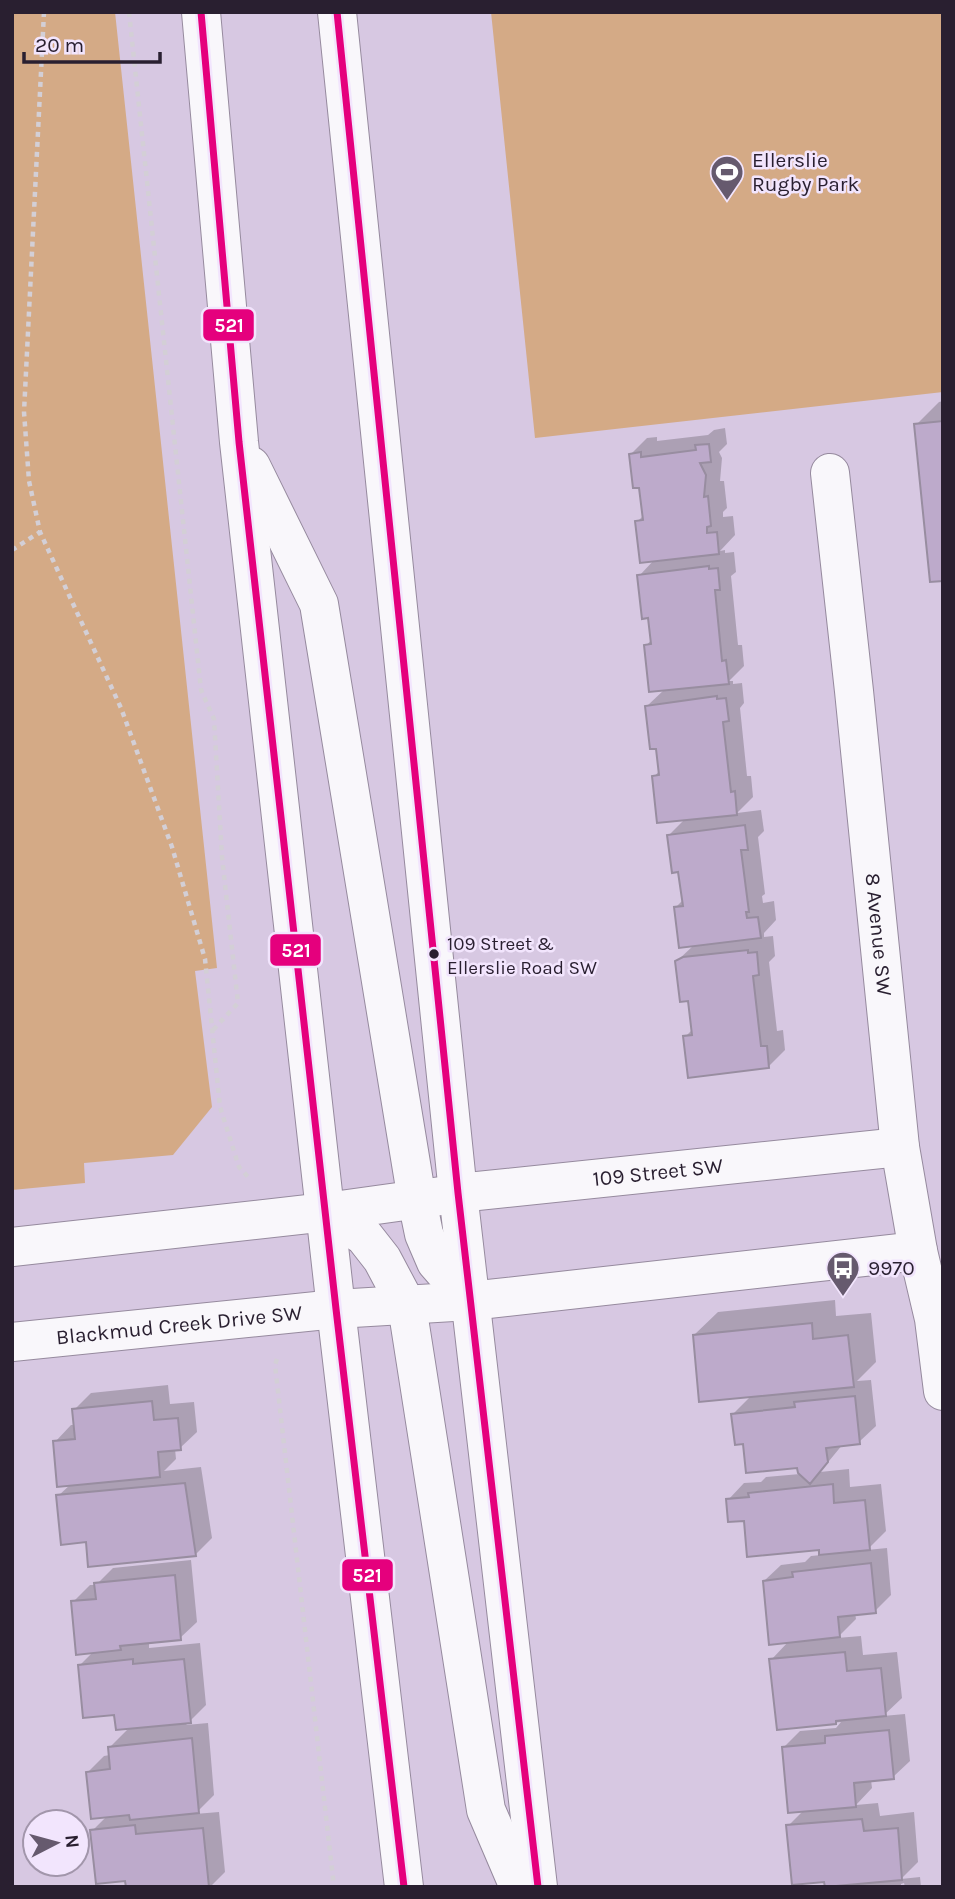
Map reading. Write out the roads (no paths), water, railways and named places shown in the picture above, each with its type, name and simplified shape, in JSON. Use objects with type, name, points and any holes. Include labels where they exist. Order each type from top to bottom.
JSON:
[{"type":"main road","points":[[201,12],[239,442],[404,1887]]},
{"type":"main road","points":[[337,12],[458,1193],[538,1887]]},
{"type":"main road","points":[[239,442],[319,604],[424,1234],[436,1262],[470,1301]]},
{"type":"main road","name":"8 Avenue SW","points":[[830,473],[900,1147],[918,1251],[932,1309],[943,1391]]},
{"type":"main road","name":"109 Street SW","points":[[417,1200],[458,1193],[900,1147]]},
{"type":"main road","points":[[12,1247],[417,1200]]},
{"type":"main road","points":[[326,1212],[364,1236],[382,1259],[407,1306],[486,1810],[519,1887]]},
{"type":"main road","points":[[470,1301],[918,1251]]},
{"type":"main road","name":"Blackmud Creek Drive SW","points":[[12,1342],[336,1309],[470,1301]]},
{"type":"place","name":"Ellerslie Rugby Park","points":[[727,202]]},
{"type":"place","name":"109 Street & Ellerslie Road SW","points":[[434,954]]},
{"type":"place","name":"9970","points":[[843,1298]]}]
